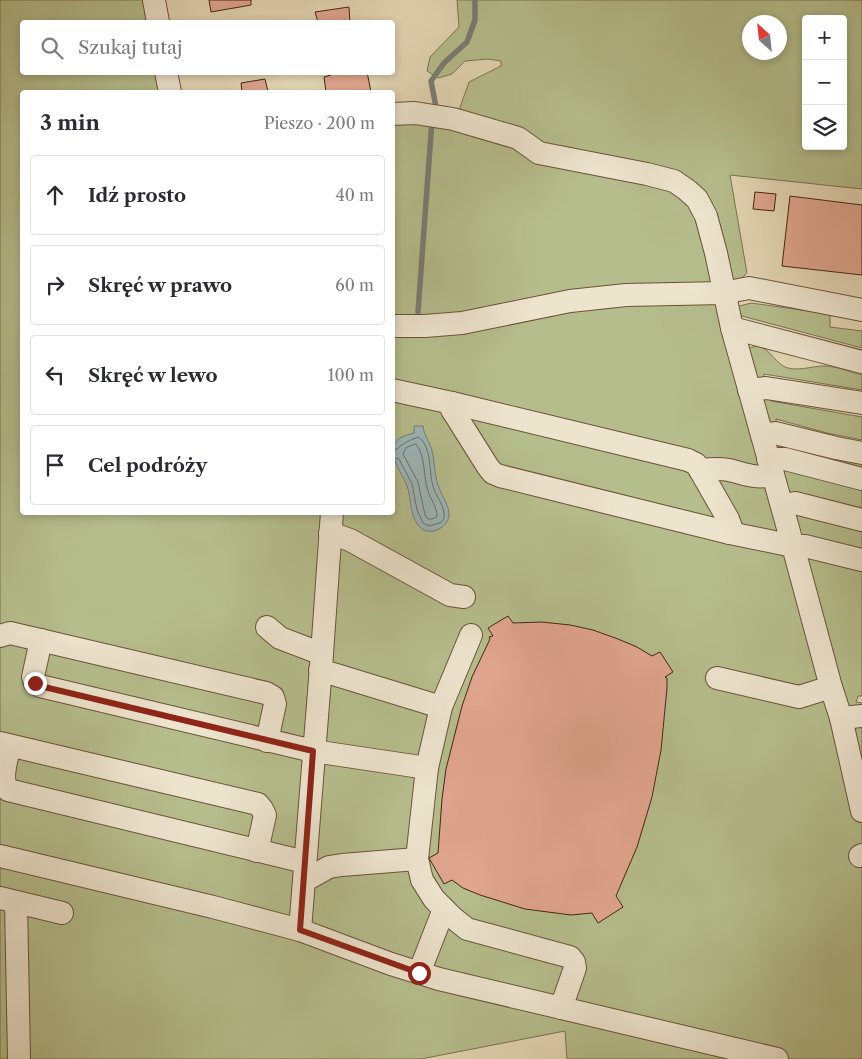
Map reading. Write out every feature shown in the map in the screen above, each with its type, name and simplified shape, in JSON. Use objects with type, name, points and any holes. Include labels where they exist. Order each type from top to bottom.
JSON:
[{"type":"lane","points":[[154,0],[158,20]]},
{"type":"lane","points":[[167,75],[170,90]]},
{"type":"lane","points":[[395,114],[415,113],[453,119],[518,138],[539,154],[647,174],[674,181],[697,199],[706,216],[732,328],[782,505],[830,687],[852,717],[862,811]]},
{"type":"lane","points":[[395,326],[462,323],[570,301],[608,297],[723,293],[749,288],[862,310]]},
{"type":"lane","points":[[732,328],[862,362]]},
{"type":"lane","points":[[749,390],[766,388],[862,403]]},
{"type":"lane","points":[[395,391],[688,460],[696,464],[700,470],[728,519],[731,527],[730,533]]},
{"type":"lane","points":[[452,404],[452,410],[488,467],[500,476],[730,533],[793,546],[805,546],[862,560]]},
{"type":"lane","points":[[762,436],[775,432],[862,453]]},
{"type":"lane","points":[[700,470],[718,468],[752,477],[764,477],[771,467],[785,460],[862,478]]},
{"type":"lane","points":[[782,505],[795,504],[862,520]]},
{"type":"lane","points":[[331,523],[350,540],[450,595],[464,597]]},
{"type":"lane","points":[[300,930],[331,523]]},
{"type":"lane","points":[[266,627],[280,638],[321,662],[441,707]]},
{"type":"lane","points":[[0,636],[10,633],[266,693],[273,697],[275,704],[267,741]]},
{"type":"lane","points":[[471,635],[441,707],[427,768],[417,859],[422,880],[434,899],[467,929],[570,957],[574,962],[575,968],[561,1008]]},
{"type":"lane","points":[[41,640],[34,677],[35,683],[40,686],[313,751],[427,768]]},
{"type":"lane","points":[[717,678],[799,697],[830,687]]},
{"type":"lane","points":[[256,851],[265,815],[258,804],[5,744],[2,779],[3,786],[8,790],[256,851],[305,871],[342,864],[417,859]]},
{"type":"lane","points":[[0,856],[300,930],[419,973],[777,1059]]},
{"type":"lane","points":[[18,1059],[8,900],[62,913]]},
{"type":"lane","points":[[419,973],[444,909]]},
{"type":"green space","points":[[0,0],[150,0],[154,20],[20,20],[20,75],[163,75],[166,90],[20,90],[20,515],[395,515],[395,108],[458,113],[469,82],[501,66],[501,61],[488,59],[465,61],[452,74],[438,78],[427,71],[430,57],[459,27],[457,0],[862,0],[862,189],[730,175],[747,273],[741,279],[736,307],[751,303],[830,314],[830,327],[862,331],[862,348],[738,315],[746,350],[753,347],[763,348],[785,367],[799,369],[829,366],[862,375],[862,390],[764,374],[764,382],[771,401],[862,417],[862,440],[827,433],[776,419],[777,427],[862,456],[862,696],[858,696],[856,702],[862,703],[862,1059],[567,1059],[565,1031],[421,1059],[0,1059]]},
{"type":"water","points":[[414,426],[423,426],[432,451],[439,489],[449,513],[446,523],[438,530],[423,530],[416,522],[407,486],[395,462],[396,442],[402,437],[414,433]]},
{"type":"building","points":[[209,0],[251,0],[251,5],[211,12]]},
{"type":"building","points":[[349,7],[350,20],[317,20],[315,12]]},
{"type":"building","points":[[331,75],[368,75],[371,90],[326,90],[324,77]]},
{"type":"building","points":[[265,79],[268,90],[242,90],[241,83]]},
{"type":"building","points":[[755,192],[776,194],[774,211],[753,209]]},
{"type":"building","points":[[790,196],[862,205],[862,275],[782,266]]},
{"type":"building","points":[[508,616],[513,623],[542,622],[593,630],[637,647],[652,656],[660,652],[673,672],[665,677],[667,678],[667,688],[661,750],[652,797],[637,847],[616,896],[623,907],[598,923],[592,913],[571,915],[525,909],[480,895],[463,888],[452,880],[444,884],[429,858],[438,853],[446,769],[462,706],[472,677],[490,639],[489,637],[493,636],[488,628]]},
{"type":"waterway","points":[[435,111],[436,107],[431,81],[444,63],[467,42],[475,20],[475,0]]},
{"type":"waterway","points":[[418,312],[432,120]]},
{"type":"route","points":[[35,683],[40,686],[313,751],[300,930],[419,973]]}]
